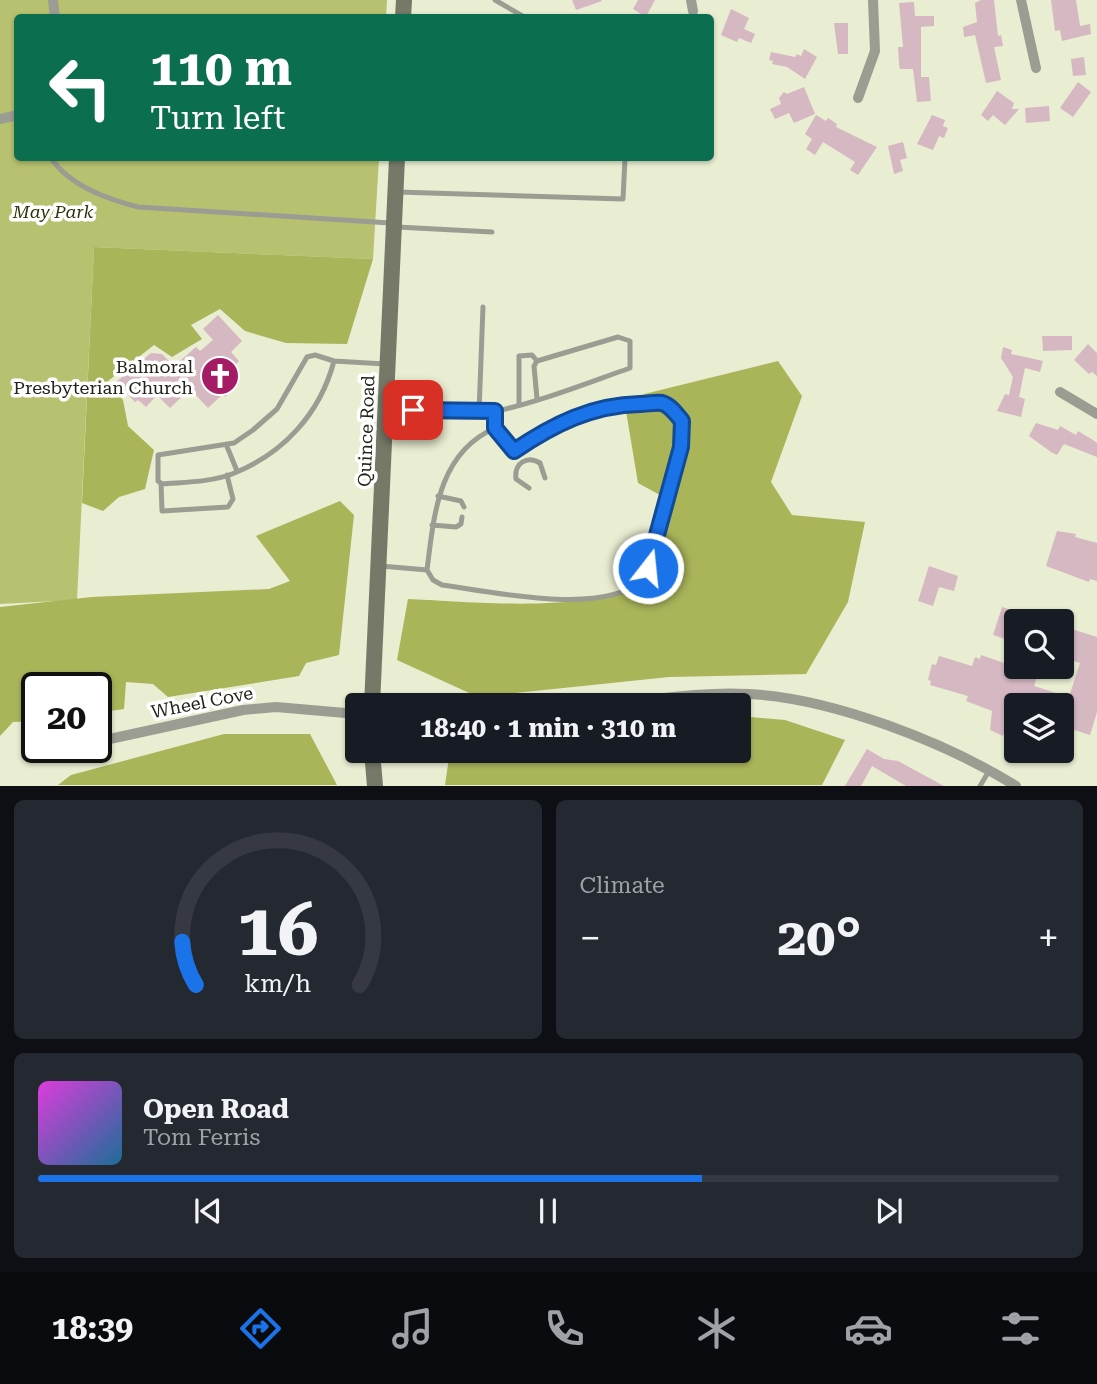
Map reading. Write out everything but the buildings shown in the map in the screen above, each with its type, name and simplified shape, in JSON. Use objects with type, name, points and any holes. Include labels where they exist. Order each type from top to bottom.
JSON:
[{"type":"main road","name":"Quince Road","points":[[372,693],[397,161]]},
{"type":"main road","points":[[373,763],[375,786]]},
{"type":"street","points":[[858,98],[875,51],[873,0]]},
{"type":"street","points":[[1021,0],[1036,68]]},
{"type":"street","points":[[1060,392],[1097,414]]},
{"type":"street","points":[[751,694],[795,698],[882,722],[1016,786]]},
{"type":"street","name":"Wheel Cove","points":[[112,739],[243,710],[276,707],[345,713]]},
{"type":"lane","points":[[495,0],[519,14]]},
{"type":"lane","points":[[53,161],[57,167],[103,198],[138,207],[492,232]]},
{"type":"lane","points":[[395,192],[623,199],[625,161]]},
{"type":"lane","points":[[479,412],[484,307]]},
{"type":"lane","points":[[386,408],[495,411],[537,399],[630,368],[629,341],[618,337],[537,361],[534,366],[537,399]]},
{"type":"lane","points":[[227,475],[233,499],[228,507],[162,511],[158,455],[163,452],[196,450],[226,444],[253,430],[277,409],[307,357],[314,355],[334,361],[388,364]]},
{"type":"lane","points":[[519,404],[519,356],[532,355],[537,361]]},
{"type":"lane","points":[[160,484],[227,475],[264,458],[301,428],[316,407],[334,361]]},
{"type":"lane","points":[[495,428],[477,436],[462,450],[448,472],[438,496],[427,570],[433,580],[442,585],[542,598],[591,600],[621,592],[639,582],[651,559],[681,447],[682,421],[674,411],[662,403],[618,405],[577,415],[545,430],[514,451]]},
{"type":"lane","points":[[495,411],[495,428],[522,461]]},
{"type":"lane","points":[[226,444],[237,471]]},
{"type":"lane","points":[[529,488],[516,479],[516,469],[522,461],[532,459],[540,463],[545,478]]},
{"type":"lane","points":[[438,496],[461,501],[464,507]]},
{"type":"lane","points":[[432,525],[456,527],[461,524],[462,517]]},
{"type":"lane","points":[[378,565],[427,570]]},
{"type":"lane","points":[[980,786],[989,771]]},
{"type":"green space","name":"May Park","points":[[0,0],[387,0],[386,14],[14,14],[14,161],[379,161],[373,259],[94,247],[77,600],[0,604]]},
{"type":"green space","points":[[94,247],[373,259],[347,344],[286,343],[245,331],[220,309],[191,325],[202,339],[172,357],[154,345],[108,381],[123,400],[128,426],[154,450],[145,489],[119,497],[103,511],[82,503]]},
{"type":"green space","points":[[778,361],[802,396],[771,482],[792,515],[865,522],[848,602],[806,674],[669,677],[516,693],[469,693],[397,660],[408,599],[530,604],[564,602],[622,591],[641,579],[658,552],[669,500],[638,483],[624,399]]},
{"type":"green space","points":[[340,501],[354,515],[339,655],[306,663],[299,676],[168,697],[153,684],[126,682],[124,709],[112,711],[112,672],[21,672],[21,722],[13,722],[0,736],[0,607],[92,597],[269,589],[290,581],[256,536]]},
{"type":"green space","points":[[751,717],[785,720],[845,740],[822,785],[445,785],[448,763],[751,763]]},
{"type":"green space","points":[[224,734],[310,734],[337,785],[58,785],[71,775]]},
{"type":"place","name":"Balmoral Presbyterian Church","points":[[220,376]]},
{"type":"route","points":[[413,410],[495,411],[495,428],[514,451],[545,430],[577,415],[618,405],[662,403],[674,411],[682,421],[681,447],[648,568]]}]
